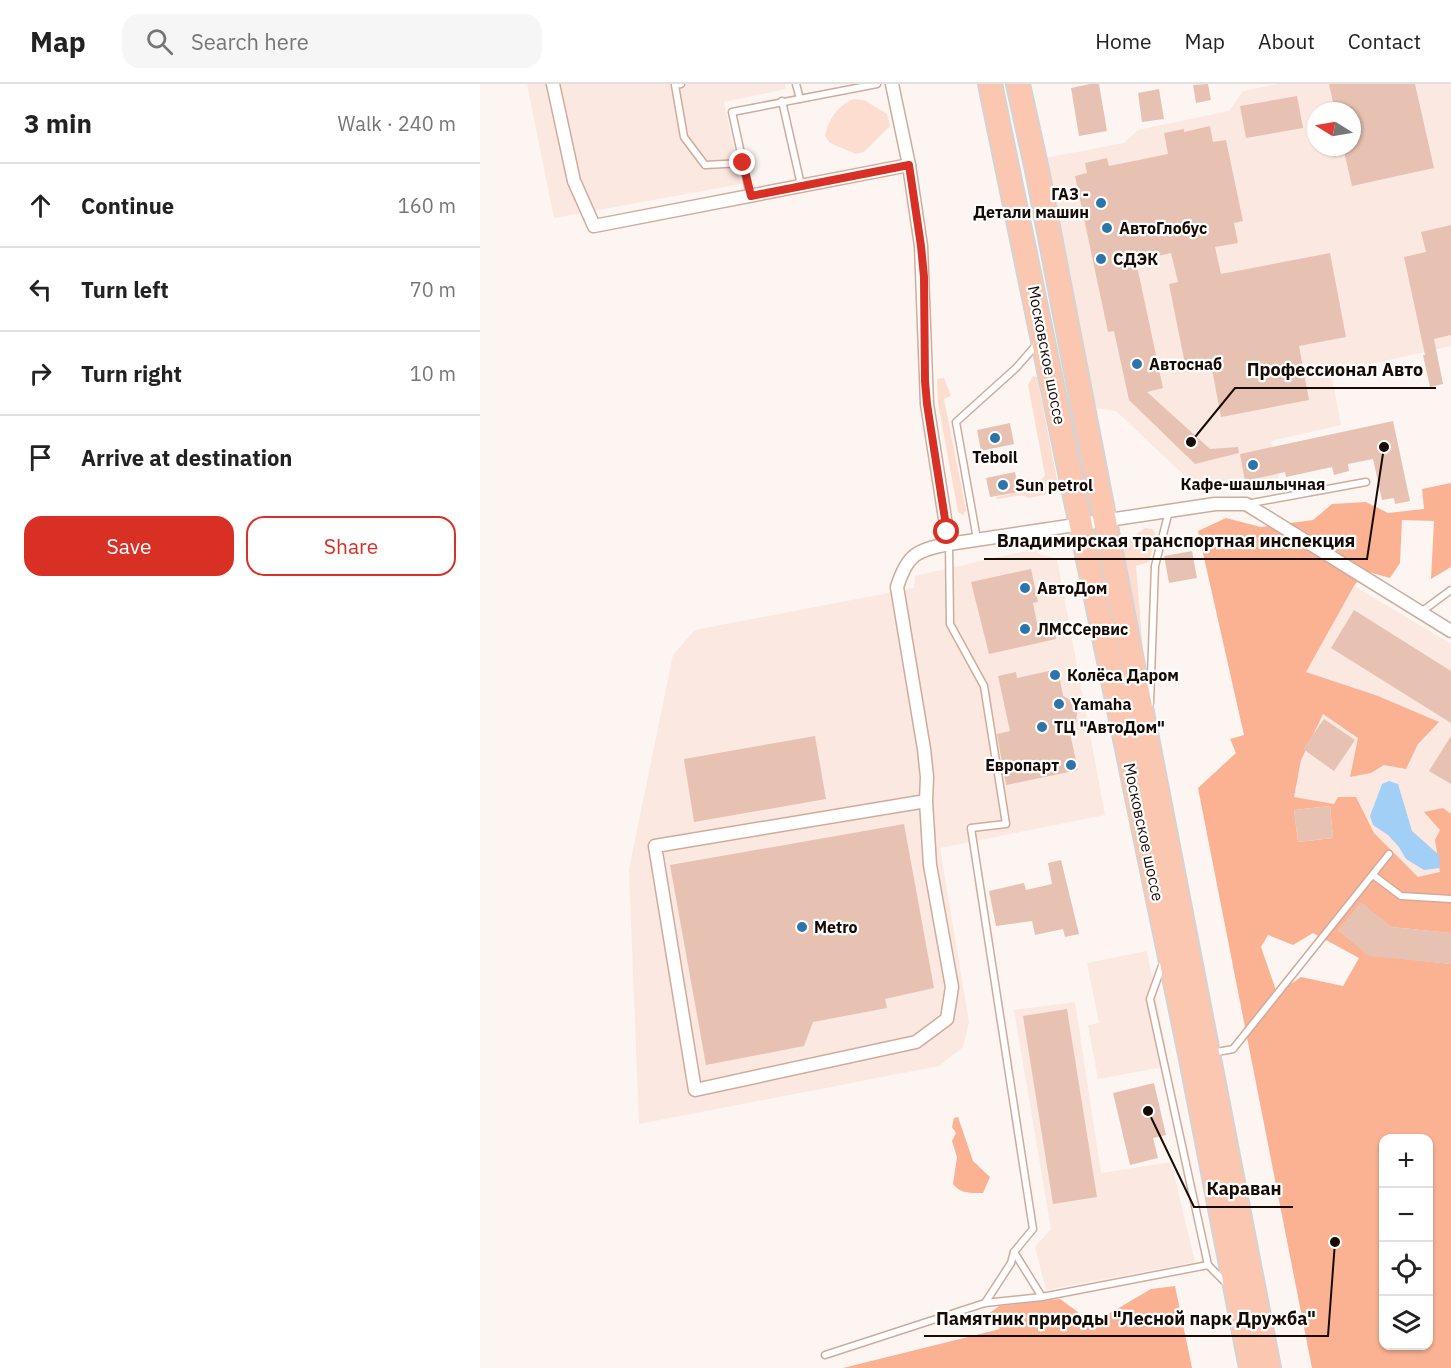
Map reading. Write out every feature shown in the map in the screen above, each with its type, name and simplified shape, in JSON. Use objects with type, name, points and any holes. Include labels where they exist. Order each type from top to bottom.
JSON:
[{"type":"highway","name":"Московское шоссе","points":[[990,84],[1168,948],[1251,1368]]},
{"type":"highway","name":"Московское шоссе","points":[[1018,84],[1037,170],[1269,1368]]},
{"type":"street","points":[[553,84],[574,181],[594,226],[909,165]]},
{"type":"street","points":[[892,84],[909,165],[921,246],[924,277],[927,404],[949,544]]},
{"type":"street","points":[[926,801],[655,846],[695,1090],[916,1042],[947,1019],[952,987],[930,865],[924,749],[897,587],[903,567],[922,549],[1215,504],[1246,504],[1451,631]]},
{"type":"lane","points":[[681,84],[675,85],[684,137],[705,165],[743,163]]},
{"type":"lane","points":[[796,84],[800,99]]},
{"type":"lane","points":[[751,196],[732,112],[877,84]]},
{"type":"lane","points":[[782,101],[801,186]]},
{"type":"lane","points":[[977,539],[956,422],[1016,368],[1043,336]]},
{"type":"lane","points":[[1246,504],[1366,482]]},
{"type":"lane","points":[[1151,758],[1149,715],[1155,566],[1168,512]]},
{"type":"lane","points":[[949,544],[950,624],[984,686],[1006,824],[971,828],[1033,1229],[1014,1252],[1011,1263],[985,1303]]},
{"type":"lane","points":[[1421,612],[1451,590]]},
{"type":"lane","points":[[1209,1054],[1233,1049],[1389,854]]},
{"type":"lane","points":[[1373,875],[1401,896],[1451,899]]},
{"type":"lane","points":[[1168,948],[1150,999],[1208,1265],[1237,1294]]},
{"type":"lane","points":[[1014,1252],[1042,1297]]},
{"type":"lane","points":[[825,1354],[985,1303],[1042,1297],[1208,1265]]},
{"type":"shaded area","points":[[527,84],[785,84],[786,89],[724,102],[741,184],[554,218]]},
{"type":"shaded area","points":[[1278,84],[1451,84],[1451,346],[1331,373],[1341,425],[1271,441],[1279,478],[1203,493],[1116,411],[1095,408],[1045,158],[1124,143],[1138,130],[1229,111],[1243,91]]},
{"type":"shaded area","points":[[853,99],[864,100],[887,114],[890,126],[864,152],[856,154],[830,143],[825,136],[834,114]]},
{"type":"shaded area","points":[[1033,376],[1037,377],[1057,479],[1055,486],[1048,494],[1029,498],[1022,495],[997,499],[996,497],[1026,491],[1025,484],[1042,479],[1045,475],[1028,385]]},
{"type":"shaded area","points":[[944,378],[951,396],[944,399],[966,510],[963,515],[958,512],[938,403],[937,379]]},
{"type":"shaded area","points":[[1451,483],[1451,567],[1431,579],[1434,521],[1402,520],[1400,563],[1390,578],[1365,571],[1354,586],[1306,672],[1378,696],[1439,722],[1418,744],[1406,769],[1384,765],[1371,773],[1350,777],[1358,738],[1323,714],[1301,760],[1294,797],[1334,804],[1338,797],[1356,797],[1374,833],[1418,877],[1440,872],[1435,840],[1440,830],[1424,812],[1443,808],[1451,814],[1451,933],[1391,927],[1361,903],[1338,930],[1369,955],[1451,964],[1451,1368],[1312,1368],[1198,788],[1236,753],[1230,739],[1244,735],[1198,531],[1226,518],[1261,527],[1313,520],[1332,504],[1366,502],[1388,513],[1424,509],[1422,489]],"holes":[[[1330,806],[1333,838],[1298,842],[1294,810]],[[1313,933],[1359,958],[1343,986],[1301,977],[1277,993],[1261,947],[1268,935],[1293,945]]]},
{"type":"shaded area","points":[[1145,528],[1152,529],[1156,534],[1149,562],[1136,566],[1143,667],[1120,556],[1123,544]]},
{"type":"shaded area","points":[[1035,549],[1040,554],[1057,559],[1105,815],[940,848],[969,1022],[963,1047],[939,1066],[639,1124],[629,869],[673,655],[695,630],[914,588],[915,576]]},
{"type":"shaded area","points":[[1354,586],[1451,644],[1451,998],[1327,932],[1294,856],[1285,802],[1296,752],[1321,712],[1376,696],[1306,672]]},
{"type":"shaded area","points":[[1147,951],[1169,1066],[1098,1079],[1088,1025],[1099,1023],[1087,963]]},
{"type":"shaded area","points":[[1075,1002],[1101,1173],[1171,1162],[1195,1262],[1046,1290],[1035,1247],[1051,1229],[1014,1010]]},
{"type":"shaded area","points":[[958,1117],[973,1161],[990,1177],[983,1193],[963,1191],[953,1184],[957,1157],[952,1141],[956,1133],[952,1127],[954,1118]]},
{"type":"shaded area","points":[[1175,1286],[1192,1368],[843,1368],[1000,1329],[987,1315],[999,1306],[1060,1299],[1093,1323],[1151,1289]]},
{"type":"water","points":[[1389,781],[1398,784],[1412,831],[1439,855],[1440,868],[1424,870],[1406,859],[1388,835],[1373,825],[1370,816],[1382,784]]},
{"type":"building","points":[[1099,84],[1107,131],[1079,136],[1071,88]]},
{"type":"building","points":[[1208,84],[1211,100],[1196,103],[1193,85]]},
{"type":"building","points":[[1329,84],[1415,84],[1434,168],[1352,186],[1345,156],[1361,156],[1361,102],[1333,102]]},
{"type":"building","points":[[1159,89],[1164,119],[1142,122],[1138,93]]},
{"type":"building","points":[[1297,96],[1303,128],[1246,138],[1240,106]]},
{"type":"building","points":[[1210,126],[1213,142],[1226,140],[1243,221],[1234,223],[1238,243],[1215,247],[1221,274],[1330,253],[1346,337],[1299,346],[1309,400],[1221,417],[1211,364],[1186,369],[1169,284],[1178,282],[1171,253],[1136,261],[1163,388],[1147,392],[1210,449],[1238,447],[1239,453],[1195,464],[1129,400],[1114,331],[1108,332],[1075,176],[1087,173],[1085,163],[1107,158],[1109,166],[1168,154],[1164,133],[1184,129],[1184,132]]},
{"type":"building","points":[[1451,225],[1451,335],[1434,339],[1443,384],[1430,387],[1404,257],[1426,252],[1421,232]]},
{"type":"building","points":[[1393,421],[1410,501],[1395,504],[1394,498],[1382,500],[1373,459],[1348,464],[1349,471],[1334,475],[1332,467],[1286,477],[1285,472],[1245,481],[1240,454]]},
{"type":"building","points":[[1010,423],[1014,444],[981,451],[977,430]]},
{"type":"building","name":"Sun petrol","points":[[1015,472],[1019,492],[990,497],[986,478]]},
{"type":"building","points":[[1192,551],[1197,578],[1169,583],[1164,556]]},
{"type":"building","points":[[1031,569],[1038,602],[1033,603],[1038,628],[1053,625],[1056,639],[989,654],[971,582]]},
{"type":"building","points":[[1354,610],[1451,671],[1451,723],[1331,648]]},
{"type":"building","name":"ТЦ \"АвтоДом\"","points":[[1058,669],[1063,696],[1072,701],[1077,713],[1076,724],[1070,733],[1078,770],[1006,785],[997,734],[1010,731],[998,676],[1016,672],[1017,678]]},
{"type":"building","points":[[1324,719],[1355,740],[1334,771],[1303,749]]},
{"type":"building","points":[[815,736],[826,799],[694,822],[684,759]]},
{"type":"building","points":[[1451,736],[1451,784],[1429,771]]},
{"type":"building","points":[[1330,806],[1333,838],[1298,842],[1294,810]]},
{"type":"building","name":"Metro","points":[[904,824],[934,988],[885,999],[887,1008],[813,1022],[804,1046],[706,1065],[670,865]]},
{"type":"building","points":[[1061,860],[1079,934],[1065,937],[1063,929],[1035,935],[1032,921],[996,926],[989,891],[1024,883],[1026,890],[1052,884],[1048,863]]},
{"type":"building","points":[[1361,902],[1391,927],[1451,933],[1451,964],[1369,956],[1338,930]]},
{"type":"building","points":[[1067,1009],[1097,1197],[1053,1204],[1023,1016]]},
{"type":"building","points":[[1154,1083],[1166,1135],[1153,1138],[1158,1158],[1130,1165],[1113,1093]]},
{"type":"place","name":"ГАЗ - Детали машин","points":[[1101,203]]},
{"type":"place","name":"АвтоГлобус","points":[[1107,228]]},
{"type":"place","name":"СДЭК","points":[[1101,259]]},
{"type":"place","name":"Автоснаб","points":[[1137,364]]},
{"type":"place","name":"Teboil","points":[[995,438]]},
{"type":"place","name":"Профессионал Авто","points":[[1191,442]]},
{"type":"place","name":"Владимирская транспортная инспекция","points":[[1384,447]]},
{"type":"place","name":"Кафе-шашлычная","points":[[1253,465]]},
{"type":"place","name":"Sun petrol","points":[[1003,485]]},
{"type":"place","name":"АвтоДом","points":[[1025,588]]},
{"type":"place","name":"ЛМССервис","points":[[1025,629]]},
{"type":"place","name":"Колёса Даром","points":[[1055,675]]},
{"type":"place","name":"Yamaha","points":[[1059,704]]},
{"type":"place","name":"ТЦ \"АвтоДом\"","points":[[1042,727]]},
{"type":"place","name":"Европарт","points":[[1071,765]]},
{"type":"place","name":"Metro","points":[[802,927]]},
{"type":"place","name":"Караван","points":[[1148,1111]]},
{"type":"place","name":"Памятник природы \"Лесной парк Дружба\"","points":[[1335,1242]]},
{"type":"route","points":[[743,163],[751,196],[909,165],[924,277],[927,404],[947,532]]}]
